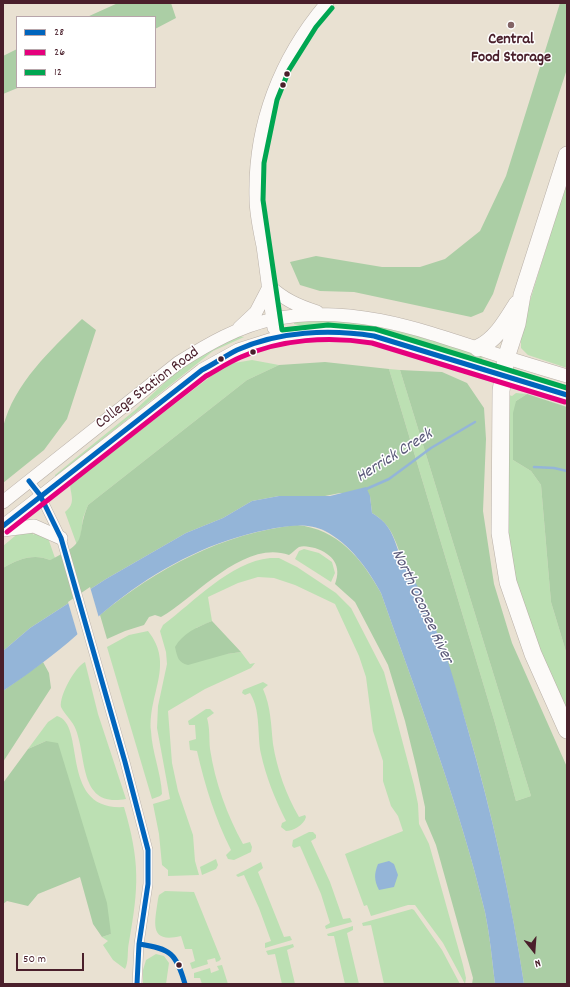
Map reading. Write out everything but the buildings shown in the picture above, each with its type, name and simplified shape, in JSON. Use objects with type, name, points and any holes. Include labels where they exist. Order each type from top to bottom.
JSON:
[{"type":"highway","points":[[567,155],[522,295],[517,324],[506,358],[503,376],[501,413],[500,533],[508,582],[533,654],[567,730]]},
{"type":"highway","points":[[478,348],[488,343],[508,319],[522,295]]},
{"type":"main road","points":[[276,338],[256,200],[257,162],[269,105],[283,67],[310,23],[327,3]]},
{"type":"main road","points":[[268,286],[298,306],[325,314]]},
{"type":"main road","points":[[237,331],[256,312],[268,286]]},
{"type":"main road","name":"College Station Road","points":[[3,502],[178,363],[207,344],[237,331],[273,319],[325,314],[366,316],[403,325],[567,376]]},
{"type":"main road","name":"College Station Road","points":[[3,526],[202,370],[238,350],[276,338],[328,332],[374,336],[567,395]]},
{"type":"main road","points":[[3,530],[34,526],[61,538]]},
{"type":"street","points":[[29,481],[40,496],[61,538],[125,762],[148,850],[148,884],[144,920],[139,944],[137,984]]},
{"type":"green space","points":[[118,3],[171,3],[176,18],[156,28],[156,16],[89,16]]},
{"type":"green space","points":[[560,3],[567,3],[567,69],[493,294],[483,312],[471,317],[354,292],[320,291],[300,285],[290,262],[316,256],[382,267],[420,267],[445,259],[480,231],[506,176]]},
{"type":"green space","points":[[16,50],[16,88],[18,88],[3,94],[3,56]]},
{"type":"green space","points":[[567,180],[567,368],[528,355],[521,348],[521,341],[518,340]]},
{"type":"green space","points":[[82,319],[96,330],[67,419],[44,450],[3,483],[2,433],[8,411],[16,396],[35,368]]},
{"type":"green space","points":[[330,319],[391,328],[483,356],[481,363],[294,324],[294,322]]},
{"type":"green space","points":[[239,336],[244,337],[213,351],[55,477],[55,475],[134,411],[174,374],[196,358]]},
{"type":"green space","points":[[252,360],[279,365],[247,380],[88,505],[83,518],[80,541],[77,545],[65,512],[69,509],[72,502],[70,483],[219,370],[234,363]]},
{"type":"green space","points":[[325,362],[389,369],[495,723],[516,801],[531,796],[400,370],[442,372],[467,383],[484,408],[486,439],[483,511],[494,584],[512,643],[567,767],[567,984],[524,984],[507,888],[493,824],[462,709],[427,608],[404,562],[391,531],[372,513],[370,496],[340,493],[320,497],[279,496],[252,501],[223,518],[186,533],[106,579],[30,628],[3,651],[3,568],[26,558],[38,557],[50,560],[72,548],[80,538],[88,505],[247,380],[279,365]]},
{"type":"green space","points":[[389,369],[400,370],[531,796],[516,801],[495,723]]},
{"type":"green space","points":[[516,393],[527,394],[516,401],[513,460],[531,471],[541,485],[551,602],[567,655],[567,715],[540,652],[516,581],[508,533],[509,395],[512,396]]},
{"type":"green space","points":[[527,394],[567,407],[567,655],[551,602],[541,485],[531,471],[513,460],[513,413],[516,401]]},
{"type":"green space","points":[[297,525],[312,528],[337,539],[366,569],[381,593],[437,751],[475,871],[490,939],[495,984],[472,984],[473,978],[436,845],[425,819],[425,807],[416,766],[405,721],[388,665],[355,602],[335,584],[337,572],[336,566],[331,557],[315,548],[305,546],[299,547],[289,555],[272,552],[255,555],[238,562],[221,572],[161,617],[155,615],[149,617],[144,625],[107,639],[100,615],[144,582],[192,555],[217,545],[270,529]]},
{"type":"green space","points":[[32,530],[33,535],[35,533],[48,538],[55,558],[50,560],[38,557],[26,558],[3,568],[3,546],[21,531]]},
{"type":"green space","points":[[304,549],[319,553],[332,562],[335,573],[331,582],[295,559],[299,551]]},
{"type":"green space","points":[[279,558],[297,567],[336,593],[351,608],[384,672],[414,785],[418,804],[419,824],[429,844],[463,965],[466,978],[465,984],[443,943],[415,905],[408,905],[371,916],[367,905],[364,906],[345,854],[403,831],[398,816],[391,806],[383,781],[383,761],[373,731],[366,677],[359,656],[335,604],[295,585],[274,578],[258,577],[238,583],[208,597],[212,621],[196,628],[227,654],[241,652],[250,664],[255,663],[251,668],[205,689],[168,711],[172,763],[178,791],[193,835],[195,861],[199,875],[168,876],[168,870],[162,865],[159,834],[153,804],[170,799],[157,728],[158,706],[167,664],[166,652],[160,631],[163,625],[213,584],[241,567],[255,561]]},
{"type":"green space","points":[[212,621],[241,652],[227,654],[188,665],[182,663],[177,656],[175,647],[178,642],[186,634]]},
{"type":"green space","points":[[148,631],[156,644],[160,668],[151,717],[151,731],[162,794],[152,799],[107,647],[129,635]]},
{"type":"green space","points":[[43,662],[49,673],[51,688],[3,762],[3,691]]},
{"type":"green space","points":[[85,662],[98,714],[126,799],[111,800],[100,796],[92,789],[84,767],[76,730],[61,707],[62,696],[68,682]]},
{"type":"green space","points":[[263,682],[268,685],[263,689],[269,709],[277,763],[286,791],[299,817],[305,815],[306,817],[301,825],[289,831],[286,831],[281,827],[282,823],[286,821],[265,771],[261,754],[256,707],[250,693],[245,695],[242,693],[243,690]]},
{"type":"green space","points":[[206,709],[210,709],[214,713],[207,718],[212,761],[222,798],[243,844],[250,842],[252,847],[251,852],[234,860],[228,859],[226,855],[231,850],[211,802],[197,751],[190,750],[189,741],[196,739],[195,725],[189,725],[188,721]]},
{"type":"green space","points":[[57,716],[66,722],[71,734],[77,766],[82,782],[90,796],[103,805],[124,807],[133,843],[136,874],[135,905],[125,969],[113,960],[103,945],[108,941],[102,937],[111,934],[46,741],[28,749],[48,722]]},
{"type":"green space","points":[[46,741],[58,743],[107,903],[111,934],[102,937],[93,924],[80,877],[38,894],[28,906],[7,901],[3,904],[3,783],[28,749]]},
{"type":"green space","points":[[309,832],[313,832],[316,835],[316,838],[311,841],[330,882],[343,919],[350,918],[352,922],[326,929],[325,926],[330,923],[321,894],[300,846],[294,848],[292,846],[293,840]]},
{"type":"green space","points":[[216,859],[218,865],[216,869],[202,875],[200,867]]},
{"type":"green space","points":[[261,862],[263,868],[258,872],[284,937],[290,936],[292,940],[265,948],[265,943],[271,941],[259,908],[244,875],[238,877],[236,875]]},
{"type":"green space","points":[[165,891],[194,892],[221,959],[219,961],[216,962],[215,958],[207,960],[208,964],[192,969],[190,963],[195,961],[192,949],[185,949],[181,936],[170,938],[163,937],[158,934],[155,923],[158,899],[159,895]]},
{"type":"green space","points":[[412,909],[442,950],[460,984],[384,984],[371,925],[363,926],[362,923]]},
{"type":"green space","points":[[353,926],[353,930],[347,933],[359,984],[345,984],[334,936],[328,936],[327,934]]},
{"type":"green space","points":[[293,944],[294,947],[287,950],[295,984],[282,984],[275,954],[268,955],[266,951]]},
{"type":"green space","points":[[156,954],[164,956],[169,963],[166,984],[143,984],[143,970],[146,960]]},
{"type":"green space","points":[[222,965],[228,984],[202,984],[200,978],[194,978],[194,973],[210,968],[211,973],[219,970],[217,966]]},
{"type":"water","name":"North Oconee River","points":[[366,487],[370,496],[372,513],[385,523],[392,534],[403,562],[424,600],[451,671],[493,825],[507,888],[524,984],[495,984],[490,939],[475,871],[437,751],[381,593],[358,558],[334,536],[311,526],[288,526],[247,534],[191,555],[156,574],[124,596],[44,661],[3,691],[3,651],[30,628],[106,579],[186,533],[223,518],[252,501],[279,496],[330,496]]},
{"type":"water","points":[[389,861],[394,864],[398,875],[394,887],[379,890],[375,880],[378,864]]},
{"type":"pier","points":[[90,587],[99,618],[78,636],[68,602]]},
{"type":"waterway","name":"Herrick Creek","points":[[364,490],[389,479],[431,448],[475,422]]},
{"type":"waterway","points":[[534,467],[554,468],[567,471]]},
{"type":"transit line","name":"12","points":[[332,8],[316,27],[289,70],[277,100],[264,163],[263,200],[282,330],[328,325],[375,329],[567,388]]},
{"type":"transit line","name":"28","points":[[3,526],[202,370],[237,350],[287,335],[322,332],[374,336],[567,395]]},
{"type":"transit line","name":"26","points":[[7,532],[206,376],[237,359],[272,346],[322,340],[372,343],[565,402]]},
{"type":"transit line","name":"28","points":[[29,481],[40,495],[61,538],[125,762],[148,850],[148,884],[139,944],[137,984]]},
{"type":"transit line","name":"28","points":[[139,944],[158,948],[171,954],[179,965],[185,984]]},
{"type":"place","name":"Central Food Storage","points":[[511,25]]}]
